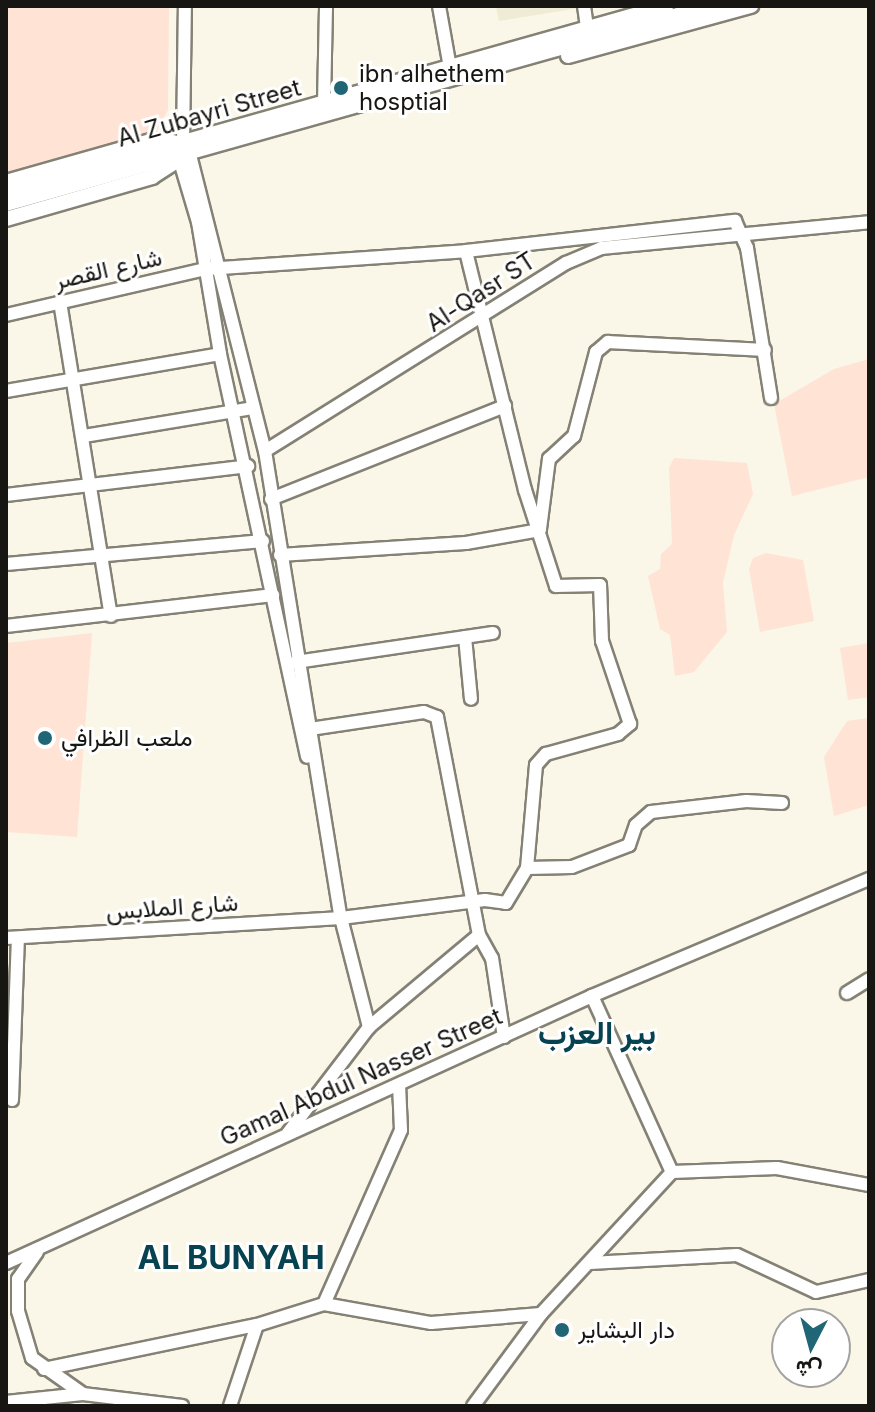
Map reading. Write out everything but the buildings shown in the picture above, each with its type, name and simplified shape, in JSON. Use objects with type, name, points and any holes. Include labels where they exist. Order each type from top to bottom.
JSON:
[{"type":"main road","name":"Al Zubayri Street","points":[[6,192],[235,141],[710,6]]},
{"type":"main road","name":"Al Zubayri Street","points":[[235,141],[278,137],[751,6]]},
{"type":"main road","name":"Al Zubayri Street","points":[[6,204],[184,152],[324,103],[658,7]]},
{"type":"main road","points":[[6,182],[154,140],[184,152]]},
{"type":"main road","points":[[6,219],[152,177],[184,152]]},
{"type":"street","points":[[191,6],[186,13],[181,70],[184,152],[220,354],[248,466],[330,858]]},
{"type":"street","points":[[324,103],[326,6]]},
{"type":"street","points":[[439,6],[450,68]]},
{"type":"street","points":[[584,6],[587,27]]},
{"type":"street","points":[[184,152],[220,267],[265,451],[296,662],[330,858],[341,918],[369,1027]]},
{"type":"street","name":"Al-Qasr ST","points":[[220,267],[466,251],[735,221],[744,235]]},
{"type":"street","name":"Al-Qasr ST","points":[[265,451],[484,318],[566,263],[601,248],[869,222]]},
{"type":"street","points":[[744,235],[771,398]]},
{"type":"street","points":[[564,238],[566,263]]},
{"type":"street","points":[[466,251],[505,406],[556,586],[600,585],[602,641],[630,714],[630,724],[618,734],[546,754],[536,765],[527,868],[572,867],[629,845],[636,825],[651,812],[746,801],[782,803]]},
{"type":"street","name":"شارع القصر","points":[[6,315],[220,267]]},
{"type":"street","points":[[60,302],[111,616]]},
{"type":"street","points":[[540,530],[549,459],[574,436],[596,352],[608,342],[765,350]]},
{"type":"street","points":[[6,391],[220,354]]},
{"type":"street","points":[[271,499],[505,406]]},
{"type":"street","points":[[84,436],[236,414],[254,408]]},
{"type":"street","points":[[6,495],[248,466]]},
{"type":"street","points":[[280,555],[466,543],[540,530]]},
{"type":"street","points":[[6,564],[263,541]]},
{"type":"street","points":[[6,626],[273,595]]},
{"type":"street","points":[[296,662],[493,633]]},
{"type":"street","points":[[465,637],[471,699]]},
{"type":"street","points":[[310,729],[424,712],[437,717],[479,935],[492,958],[504,1037]]},
{"type":"street","name":"شارع الملابس","points":[[12,938],[341,918],[473,902],[506,903],[527,868]]},
{"type":"street","name":"Gamal Abdul Nasser Street","points":[[6,1263],[37,1252],[287,1134],[592,996],[869,879]]},
{"type":"street","points":[[287,1134],[369,1027],[479,935]]},
{"type":"street","points":[[12,938],[12,1100]]},
{"type":"street","points":[[847,993],[869,979]]},
{"type":"street","points":[[592,996],[672,1172]]},
{"type":"street","points":[[324,1304],[401,1130],[399,1085]]},
{"type":"street","points":[[473,1406],[541,1314],[672,1172],[777,1168],[869,1185]]},
{"type":"street","points":[[37,1252],[18,1279],[18,1311],[32,1358],[83,1394]]},
{"type":"street","points":[[590,1263],[737,1255],[816,1292],[869,1280]]},
{"type":"street","points":[[44,1369],[257,1325],[324,1304],[431,1323],[541,1314]]},
{"type":"street","points":[[230,1406],[257,1325]]},
{"type":"street","points":[[6,1402],[83,1394],[182,1406]]},
{"type":"shaded area","points":[[6,6],[169,6],[168,110],[156,133],[6,175]]},
{"type":"shaded area","points":[[496,6],[580,6],[580,8],[499,21]]},
{"type":"shaded area","points":[[869,359],[869,477],[792,496],[774,404],[834,369]]},
{"type":"shaded area","points":[[674,458],[747,463],[753,494],[734,535],[723,583],[727,632],[694,672],[675,676],[670,635],[660,629],[648,576],[660,569],[661,554],[672,544],[669,468]]},
{"type":"shaded area","points":[[766,553],[803,560],[814,621],[760,632],[749,569],[753,558]]},
{"type":"shaded area","name":"ملعب الظرافي","points":[[92,633],[77,837],[6,832],[6,643]]},
{"type":"shaded area","points":[[869,643],[869,697],[848,700],[840,648]]},
{"type":"shaded area","points":[[869,718],[869,805],[834,816],[824,757],[847,721]]},
{"type":"place","name":"ibn alhethem hosptial","points":[[341,88]]},
{"type":"place","name":"ملعب الظرافي","points":[[45,738]]},
{"type":"place","name":"دار البشاير","points":[[562,1330]]},
{"type":"district","name":"بير العزب","points":[[597,1033]]},
{"type":"district","name":"AL BUNYAH","points":[[231,1258]]}]
